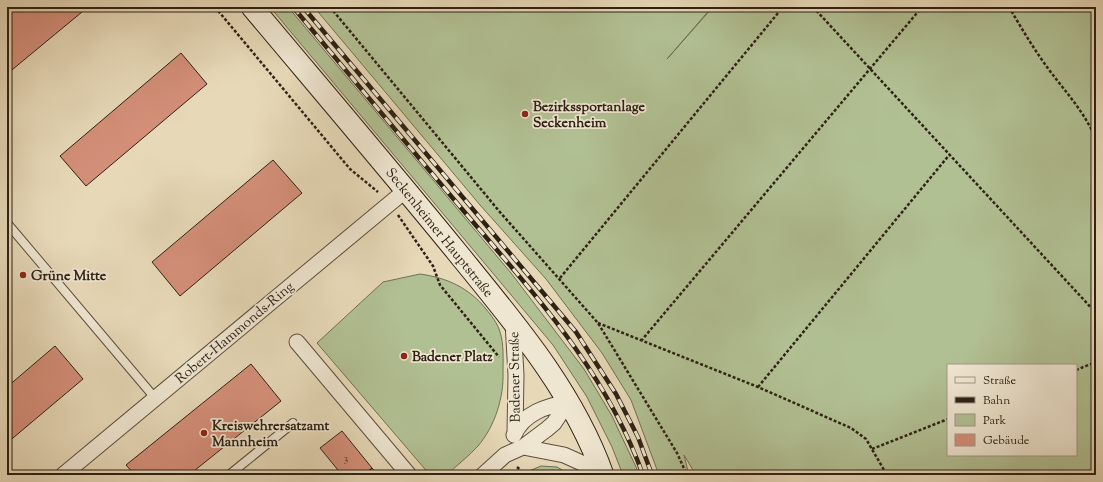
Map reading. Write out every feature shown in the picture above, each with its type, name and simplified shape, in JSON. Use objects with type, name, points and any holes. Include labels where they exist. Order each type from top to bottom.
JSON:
[{"type":"main road","name":"Seckenheimer Hauptstraße","points":[[252,7],[406,190],[513,322],[568,402],[591,443],[603,474]]},
{"type":"street","name":"Robert-Hammonds-Ring","points":[[65,474],[406,190]]},
{"type":"street","name":"Badener Straße","points":[[513,322],[516,375],[515,432]]},
{"type":"street","points":[[297,342],[409,475]]},
{"type":"street","name":"Badener Straße","points":[[505,455],[515,432],[530,415],[543,408],[568,402]]},
{"type":"street","name":"Badener Straße","points":[[483,475],[505,455],[523,447],[554,423],[568,402]]},
{"type":"street","points":[[523,447],[564,455],[603,474]]},
{"type":"lane","points":[[7,223],[155,398]]},
{"type":"lane","points":[[229,475],[293,424]]},
{"type":"path","points":[[214,7],[350,169],[390,204],[433,266],[445,291],[498,356],[516,375]]},
{"type":"path","points":[[330,7],[499,211],[560,278],[598,323],[677,453],[687,475]]},
{"type":"path","points":[[560,278],[783,7]]},
{"type":"path","points":[[813,7],[1096,312]]},
{"type":"path","points":[[641,341],[922,7]]},
{"type":"path","points":[[1009,7],[1040,58],[1076,102],[1096,139]]},
{"type":"path","points":[[758,387],[950,154]]},
{"type":"path","points":[[598,323],[758,387],[852,428],[866,440],[887,475]]},
{"type":"path","points":[[1077,370],[1096,362]]},
{"type":"path","points":[[872,449],[947,419]]},
{"type":"green space","points":[[270,7],[288,7],[511,273],[584,369],[612,416],[639,475],[623,475],[612,447],[587,397],[553,345]]},
{"type":"green space","points":[[314,7],[712,7],[667,59],[713,7],[1096,7],[1096,475],[696,475],[684,455],[689,475],[659,475],[631,400],[602,353],[546,279],[480,205]]},
{"type":"green space","name":"Badener Platz","points":[[420,274],[448,281],[472,295],[479,301],[494,320],[499,329],[502,341],[503,382],[500,401],[494,420],[478,446],[447,475],[430,475],[317,343],[383,282]]},
{"type":"green space","points":[[541,466],[557,467],[571,475],[533,475],[529,471]]},
{"type":"building","points":[[16,7],[88,7],[7,74],[7,14]]},
{"type":"building","points":[[181,53],[207,84],[86,186],[60,156]]},
{"type":"building","points":[[273,160],[302,193],[180,296],[152,262]]},
{"type":"building","points":[[55,346],[83,379],[7,443],[7,387]]},
{"type":"building","name":"Kreiswehrersatzamt Mannheim","points":[[251,364],[281,401],[189,475],[135,475],[126,465]]},
{"type":"building","points":[[342,431],[372,468],[364,475],[342,475],[320,448]]},
{"type":"building","points":[[372,468],[378,475],[364,475]]},
{"type":"railway","points":[[293,7],[419,159],[515,271],[565,334],[588,366],[609,401],[627,437],[643,475]]},
{"type":"railway","points":[[303,7],[576,332],[616,394],[638,437],[652,475]]},
{"type":"place","name":"Bezirkssportanlage Seckenheim","points":[[525,114]]},
{"type":"place","name":"Grüne Mitte","points":[[23,275]]},
{"type":"place","name":"Badener Platz","points":[[404,356]]},
{"type":"place","name":"Kreiswehrersatzamt Mannheim","points":[[204,433]]}]
